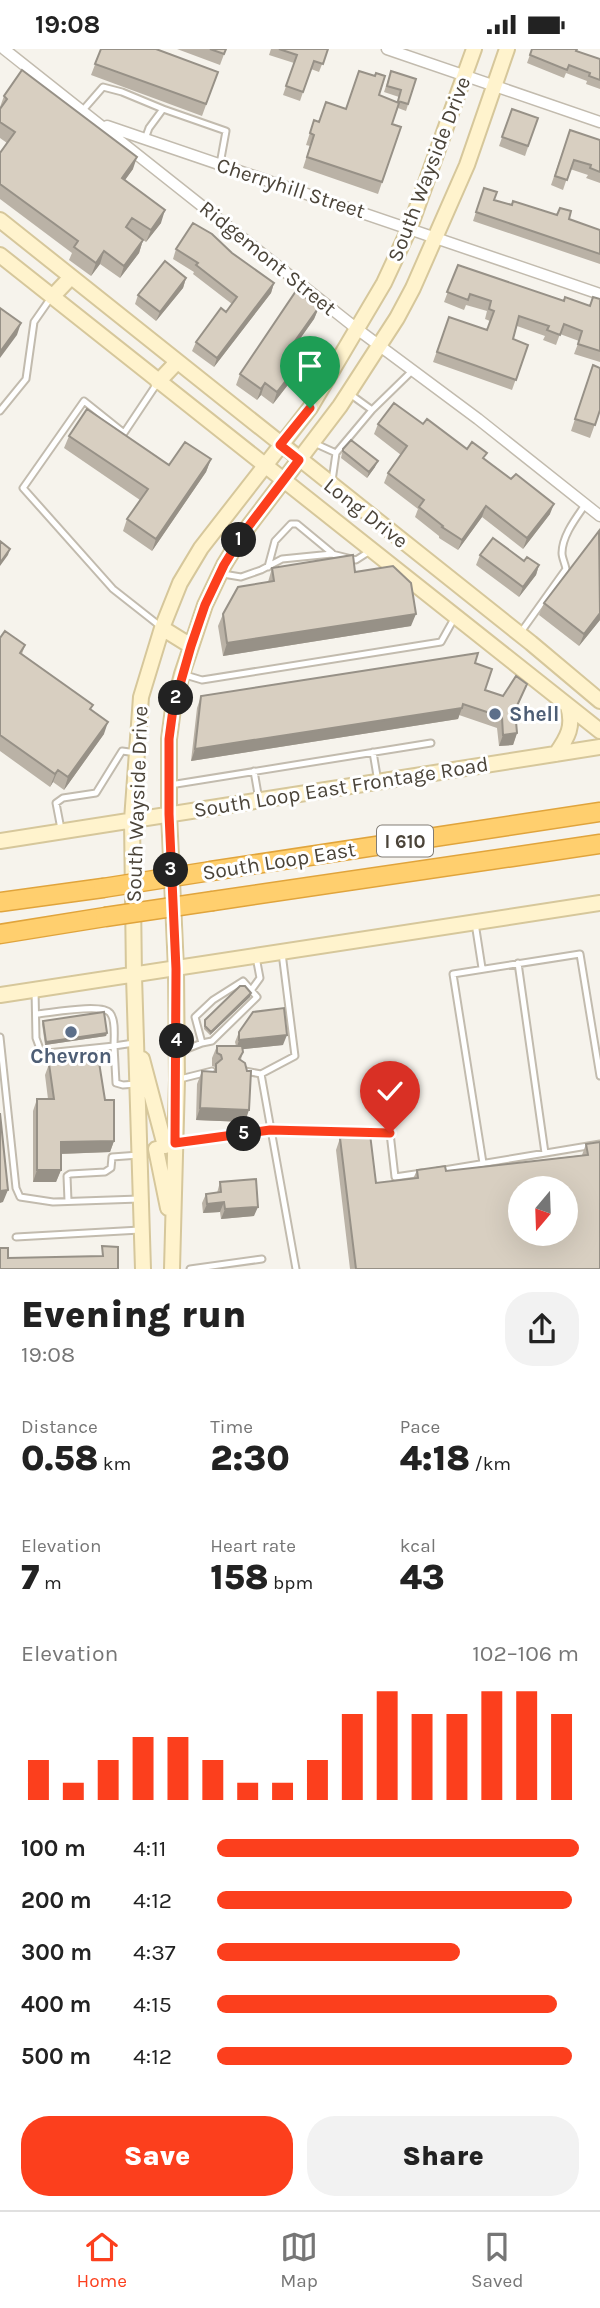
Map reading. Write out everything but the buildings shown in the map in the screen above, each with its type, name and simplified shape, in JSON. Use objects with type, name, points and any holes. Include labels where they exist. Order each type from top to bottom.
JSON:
[{"type":"highway","name":"South Loop East","points":[[0,902],[600,812]]},
{"type":"highway","name":"South Loop East","points":[[0,934],[600,844]]},
{"type":"main road","name":"South Wayside Drive","points":[[143,1269],[132,820],[141,697],[162,628],[180,583],[201,548],[310,408],[384,283],[410,227],[474,49]]},
{"type":"main road","name":"South Wayside Drive","points":[[172,1269],[173,1230],[165,1146],[177,1080],[169,739],[182,674],[220,574],[245,531],[314,443],[349,393],[414,288],[467,165],[507,49]]},
{"type":"main road","name":"Long Drive","points":[[0,220],[599,697]]},
{"type":"main road","name":"Long Drive","points":[[0,255],[600,731]]},
{"type":"main road","points":[[52,297],[71,277]]},
{"type":"main road","points":[[158,382],[177,362]]},
{"type":"main road","points":[[391,565],[407,545]]},
{"type":"main road","points":[[162,628],[191,646]]},
{"type":"main road","points":[[515,664],[525,639]]},
{"type":"main road","points":[[556,754],[569,733],[572,720],[568,706]]},
{"type":"main road","name":"South Loop East Frontage Road","points":[[0,841],[600,747]]},
{"type":"main road","points":[[0,995],[600,903]]},
{"type":"main road","points":[[136,1040],[165,1146],[173,1230]]},
{"type":"main road","points":[[140,1154],[165,1146]]},
{"type":"street","name":"Ridgemont Street","points":[[4,49],[356,330],[413,370],[600,516]]},
{"type":"street","points":[[387,49],[600,122]]},
{"type":"street","name":"Cherryhill Street","points":[[100,124],[410,227],[600,294]]},
{"type":"lane","points":[[83,110],[103,87],[226,131],[220,164]]},
{"type":"lane","points":[[145,139],[163,109]]},
{"type":"lane","points":[[0,411],[26,379],[34,322],[52,297]]},
{"type":"lane","points":[[331,485],[336,453],[372,410],[413,370]]},
{"type":"lane","points":[[158,382],[124,433],[84,401],[23,488],[113,589],[162,628]]},
{"type":"lane","points":[[349,393],[372,410]]},
{"type":"lane","points":[[314,443],[336,453]]},
{"type":"lane","points":[[525,639],[566,569],[561,555],[564,543],[586,504]]},
{"type":"lane","points":[[268,567],[275,541],[291,524],[297,524],[332,554]]},
{"type":"lane","points":[[220,574],[241,577],[282,559],[332,554],[356,560],[372,550]]},
{"type":"lane","points":[[182,674],[202,680],[441,642],[455,617]]},
{"type":"lane","points":[[170,785],[431,743]]},
{"type":"lane","points":[[61,831],[56,803],[63,798],[96,793],[122,751],[137,753]]},
{"type":"lane","points":[[373,753],[378,782]]},
{"type":"lane","points":[[254,771],[259,800]]},
{"type":"lane","points":[[475,922],[482,968]]},
{"type":"lane","points":[[240,1070],[261,1074],[295,1056],[282,953]]},
{"type":"lane","points":[[483,1163],[453,975],[455,973],[581,955],[600,1076]]},
{"type":"lane","points":[[251,989],[260,978],[256,957]]},
{"type":"lane","points":[[518,963],[545,1153]]},
{"type":"lane","points":[[177,1053],[212,1041],[242,1007],[257,997],[243,981],[229,994],[213,1000],[195,1017]]},
{"type":"lane","points":[[35,990],[36,1038],[42,1051],[47,1053],[114,1046],[136,1040]]},
{"type":"lane","points":[[213,1000],[220,1007]]},
{"type":"lane","points":[[37,1014],[94,1008],[107,1010],[113,1020],[116,1083],[138,1084]]},
{"type":"lane","points":[[176,1010],[195,1017]]},
{"type":"lane","points":[[203,1011],[210,1017]]},
{"type":"lane","points":[[195,1017],[202,1043]]},
{"type":"lane","points":[[0,1037],[16,1188],[20,1197],[53,1202],[142,1199]]},
{"type":"lane","points":[[177,1080],[212,1071]]},
{"type":"lane","points":[[261,1074],[296,1269]]},
{"type":"lane","points":[[0,1113],[8,1112]]},
{"type":"lane","points":[[165,1146],[270,1130],[390,1133],[395,1177],[600,1144]]},
{"type":"lane","points":[[68,1201],[67,1176],[70,1174],[105,1172],[111,1168],[112,1157],[140,1154]]},
{"type":"lane","points":[[16,1237],[143,1230]]},
{"type":"lane","points":[[190,1269],[262,1259]]},
{"type":"place","name":"Shell","points":[[495,714]]},
{"type":"place","name":"Chevron","points":[[71,1032]]},
{"type":"route","points":[[310,408],[280,445],[299,460],[245,531],[224,565],[205,605],[173,709],[169,739],[169,814],[176,969],[175,1143],[270,1130],[390,1133]]}]
